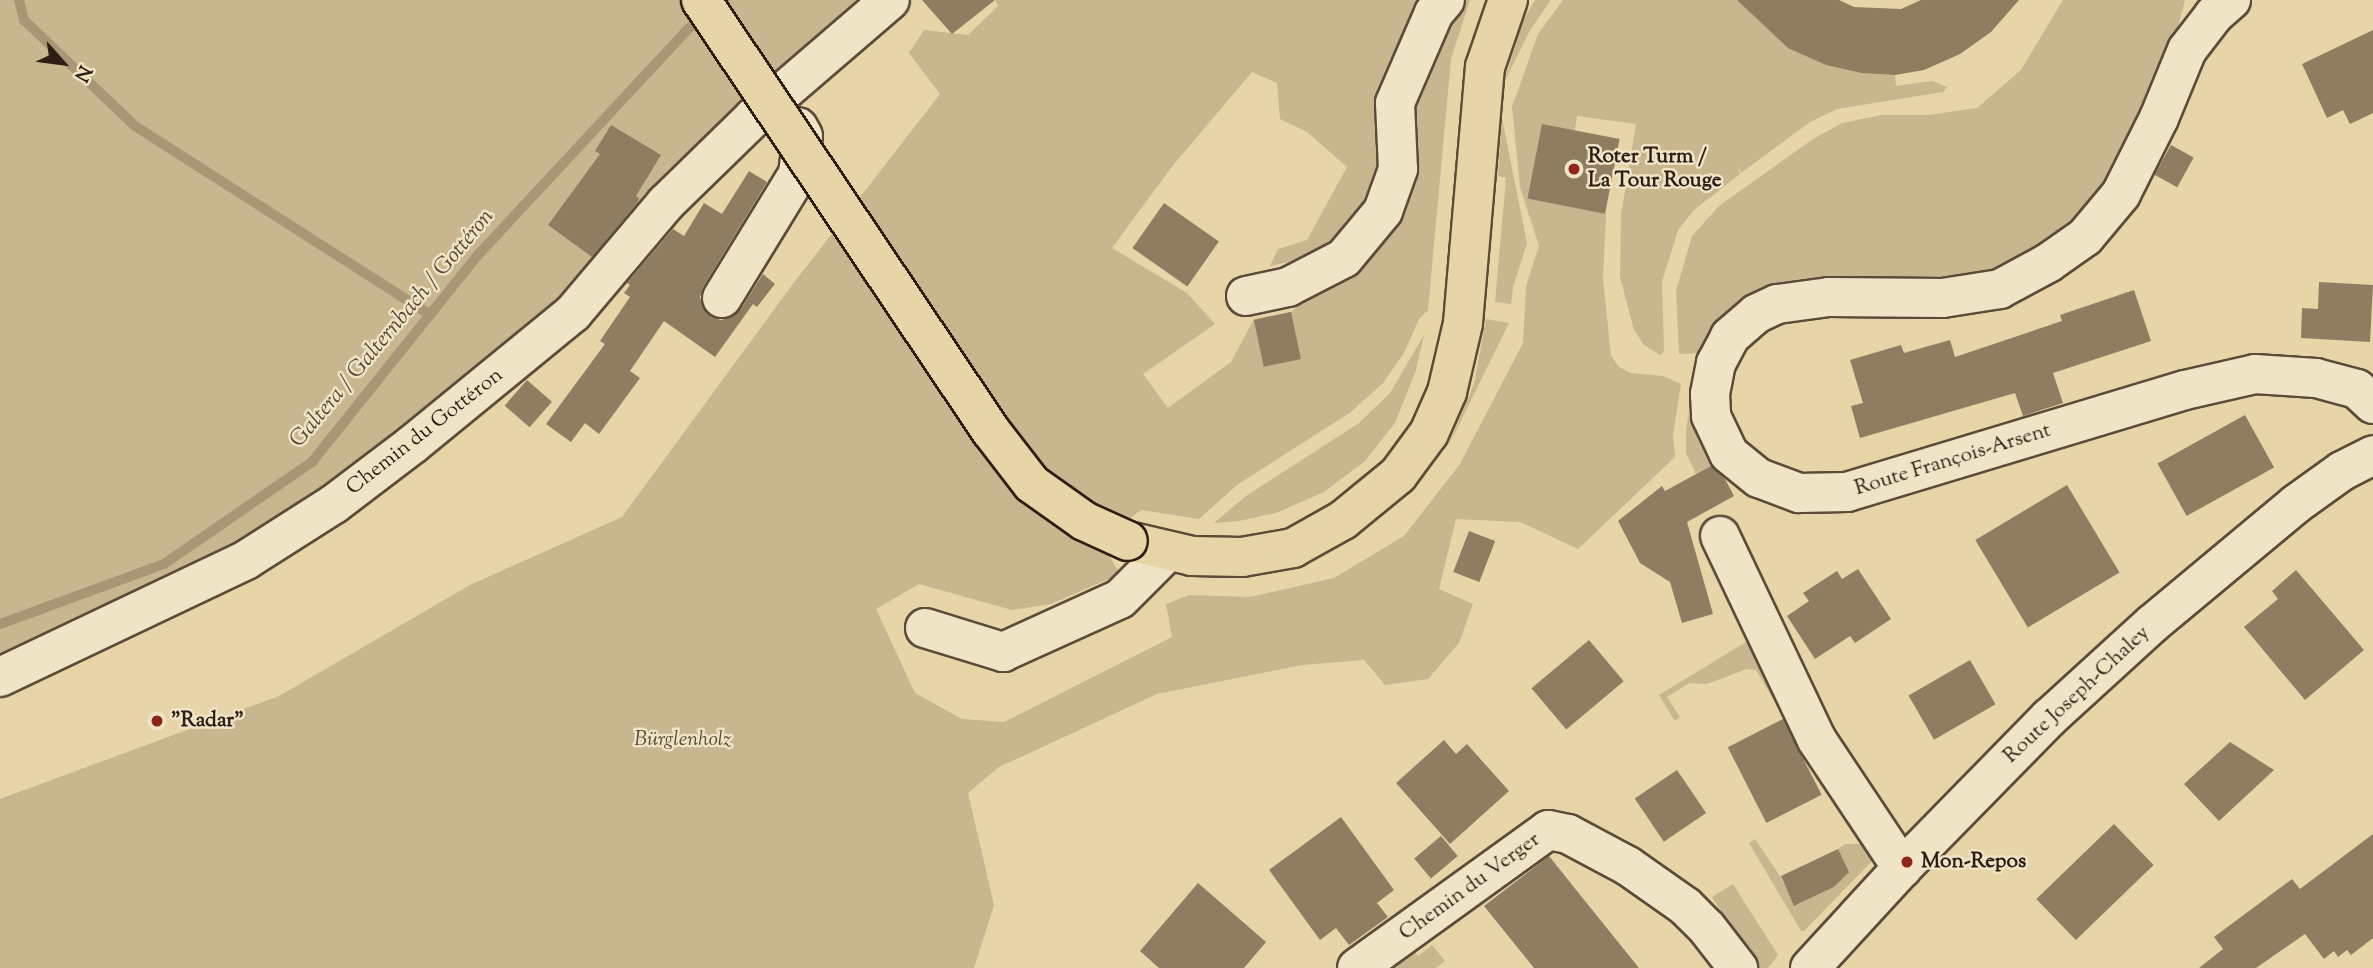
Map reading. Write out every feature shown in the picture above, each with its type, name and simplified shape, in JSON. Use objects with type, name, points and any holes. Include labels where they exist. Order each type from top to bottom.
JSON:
[{"type":"main road","points":[[701,0],[990,431],[1032,484],[1084,521],[1128,541],[1166,553],[1242,557],[1293,548],[1343,520],[1398,475],[1429,433],[1447,393],[1463,323],[1485,67],[1508,0]]},
{"type":"street","name":"Chemin du Gottéron","points":[[0,677],[246,560],[334,504],[413,444],[573,313],[666,203],[781,94],[890,0]]},
{"type":"street","points":[[1246,296],[1287,287],[1343,258],[1383,211],[1398,169],[1395,103],[1434,13],[1445,0]]},
{"type":"street","name":"Route François-Arsent","points":[[2231,0],[2214,15],[2187,50],[2159,118],[2121,194],[2085,237],[2048,263],[2000,289],[1943,298],[1829,297],[1777,304],[1756,314],[1730,337],[1716,363],[1710,394],[1712,416],[1729,454],[1759,478],[1799,494],[1847,492],[2185,390],[2255,373],[2316,377],[2357,389],[2373,404]]},
{"type":"street","points":[[722,298],[798,174],[803,136],[781,94]]},
{"type":"street","name":"Route Joseph-Chaley","points":[[1810,968],[1902,868],[2034,732],[2152,624],[2296,504],[2342,471],[2373,455]]},
{"type":"street","points":[[1720,536],[1817,740],[1902,868]]},
{"type":"street","points":[[925,628],[1003,652],[1119,599],[1166,553]]},
{"type":"street","name":"Chemin du Verger","points":[[1357,968],[1548,830],[1568,834],[1628,866],[1685,905],[1738,968]]},
{"type":"green space","points":[[0,0],[869,0],[676,166],[573,293],[418,430],[236,550],[0,662]]},
{"type":"green space","name":"Bürglenholz","points":[[995,0],[1429,0],[1372,197],[1317,256],[1270,266],[1278,249],[1307,240],[1347,167],[1307,132],[1280,119],[1277,83],[1252,72],[1174,164],[1112,248],[1187,293],[1215,324],[1143,374],[1168,408],[1231,362],[1254,319],[1291,312],[1314,292],[1386,242],[1408,192],[1406,107],[1459,0],[1470,0],[1451,59],[1428,310],[1419,319],[1404,353],[1383,383],[1351,412],[1237,485],[1199,519],[1141,510],[1124,523],[1107,552],[1120,574],[1051,604],[1012,610],[919,584],[876,609],[915,693],[962,719],[1004,722],[1172,637],[1166,604],[1189,595],[1250,597],[1334,578],[1404,536],[1460,464],[1523,343],[1526,286],[1539,246],[1520,187],[1512,107],[1538,34],[1563,0],[1755,0],[1826,65],[1861,73],[1895,75],[1896,86],[1932,81],[1947,87],[1943,92],[1837,109],[1810,122],[1741,173],[1737,163],[1740,174],[1694,210],[1678,230],[1662,282],[1664,351],[1660,355],[1644,345],[1634,330],[1620,277],[1621,215],[1636,124],[1577,116],[1565,191],[1606,214],[1603,279],[1611,356],[1619,367],[1631,373],[1663,376],[1681,384],[1673,435],[1675,457],[1578,549],[1520,522],[1456,519],[1439,589],[1473,604],[1459,643],[1428,679],[1385,685],[1364,660],[1302,665],[1157,694],[999,767],[968,793],[994,905],[974,968],[0,968],[0,799],[279,696],[470,585],[622,517],[792,285],[940,94],[909,53],[924,30],[968,35],[998,6]]},
{"type":"green space","points":[[1535,0],[1551,0],[1530,30],[1504,83],[1523,21]]},
{"type":"green space","points":[[2063,0],[2185,0],[2168,66],[2113,186],[2077,225],[1994,278],[1840,283],[1705,353],[1679,354],[1676,291],[1692,236],[1719,206],[1813,139],[1842,123],[1882,115],[1929,115],[1977,108],[2021,70]]},
{"type":"green space","points":[[1502,118],[1527,243],[1513,287],[1511,304],[1495,302],[1506,178],[1498,176]]},
{"type":"green space","points":[[1486,319],[1509,323],[1447,449],[1474,384]]},
{"type":"green space","points":[[1424,335],[1416,370],[1395,423],[1365,461],[1324,492],[1276,513],[1214,523],[1246,496],[1359,423],[1390,393]]},
{"type":"green space","points":[[1693,387],[1716,463],[1696,474],[1686,453],[1686,430]]},
{"type":"green space","points":[[1751,639],[1788,713],[1783,716],[1756,670],[1747,669],[1707,684],[1689,683],[1667,697],[1680,717],[1675,721],[1659,695]]},
{"type":"green space","points":[[1755,839],[1780,876],[1795,906],[1834,887],[1848,872],[1838,849],[1845,844],[1866,844],[1875,858],[1804,931],[1801,931],[1749,843]]},
{"type":"green space","points":[[1733,884],[1778,955],[1768,968],[1757,968],[1712,897]]},
{"type":"green space","points":[[1432,945],[1445,961],[1436,968],[1381,968],[1409,946],[1418,956]]},
{"type":"building","points":[[922,0],[995,0],[952,34]]},
{"type":"building","points":[[1737,0],[1839,0],[1854,7],[1901,9],[1921,0],[2019,0],[1991,32],[1960,54],[1924,70],[1895,75],[1861,73],[1826,65],[1788,48]]},
{"type":"building","points":[[2373,30],[2373,113],[2350,124],[2343,110],[2327,118],[2302,64]]},
{"type":"building","name":"Roter Turm / La Tour Rouge","points":[[1542,124],[1620,139],[1605,214],[1527,199]]},
{"type":"building","points":[[611,125],[661,155],[636,196],[639,198],[637,203],[592,257],[548,225],[600,154],[595,151]]},
{"type":"building","points":[[2171,145],[2194,158],[2177,187],[2155,175]]},
{"type":"building","points":[[749,171],[767,182],[703,287],[700,297],[703,308],[711,317],[721,320],[732,317],[741,309],[763,274],[775,284],[757,307],[753,304],[715,357],[664,321],[630,371],[640,378],[599,434],[585,423],[571,442],[546,424],[605,344],[600,341],[630,297],[624,293],[630,285],[627,283],[673,229],[684,236],[704,203],[722,214]]},
{"type":"building","points":[[1164,203],[1219,241],[1187,286],[1132,248]]},
{"type":"building","points":[[2319,282],[2373,285],[2370,342],[2301,338],[2302,308],[2318,309]]},
{"type":"building","points":[[2134,290],[2151,341],[2053,373],[2063,403],[2023,416],[2015,393],[1860,438],[1851,406],[1863,403],[1850,360],[1901,345],[1904,353],[1950,340],[1955,357],[2062,321],[2060,315]]},
{"type":"building","points":[[1291,312],[1301,359],[1264,367],[1254,320]]},
{"type":"building","points":[[527,380],[552,402],[530,427],[505,406]]},
{"type":"building","points":[[2245,415],[2274,467],[2187,516],[2158,463]]},
{"type":"building","points":[[1711,466],[1725,479],[1734,496],[1687,522],[1713,614],[1682,623],[1670,582],[1640,563],[1618,521],[1662,486],[1665,491]]},
{"type":"building","points":[[2067,485],[2120,572],[2028,628],[1975,540]]},
{"type":"building","points":[[1469,531],[1495,541],[1479,582],[1453,572]]},
{"type":"building","points":[[1858,569],[1891,619],[1855,643],[1850,636],[1815,659],[1787,616],[1809,601],[1803,593],[1837,571],[1842,579]]},
{"type":"building","points":[[2296,570],[2364,650],[2305,700],[2244,627],[2278,599],[2272,591]]},
{"type":"building","points":[[1589,640],[1624,681],[1566,730],[1532,688]]},
{"type":"building","points":[[1970,660],[1996,704],[1934,740],[1909,696]]},
{"type":"building","points":[[1783,719],[1822,795],[1766,823],[1728,747]]},
{"type":"building","points":[[1444,740],[1456,754],[1467,744],[1509,791],[1450,844],[1396,783]]},
{"type":"building","points":[[2230,742],[2274,770],[2219,821],[2184,784]]},
{"type":"building","points":[[1677,770],[1706,813],[1664,842],[1635,799]]},
{"type":"building","points":[[1341,817],[1394,890],[1377,903],[1388,917],[1349,945],[1336,928],[1320,940],[1269,870]]},
{"type":"building","points":[[2114,824],[2154,865],[2076,940],[2036,899]]},
{"type":"building","points":[[2373,834],[2373,938],[2351,955],[2347,950],[2338,957],[2334,951],[2324,959],[2305,934],[2256,968],[2199,968],[2223,949],[2214,937],[2292,879],[2300,889]]},
{"type":"building","points":[[1441,836],[1458,856],[1431,878],[1414,858]]},
{"type":"building","points":[[1838,849],[1849,872],[1834,887],[1794,906],[1781,876]]},
{"type":"building","points":[[1549,856],[1639,968],[1534,968],[1484,906]]},
{"type":"building","points":[[1198,883],[1266,942],[1244,968],[1159,968],[1140,951]]},
{"type":"waterway","points":[[19,0],[24,20],[135,126],[430,315]]},
{"type":"waterway","name":"Galtera / Galternbach / Gottéron","points":[[0,624],[164,564],[312,462],[478,255],[687,30],[725,0]]},
{"type":"place","name":"Roter Turm / La Tour Rouge","points":[[1574,169]]},
{"type":"place","name":"\"Radar\"","points":[[157,721]]},
{"type":"place","name":"Mon-Repos","points":[[1907,862]]}]
